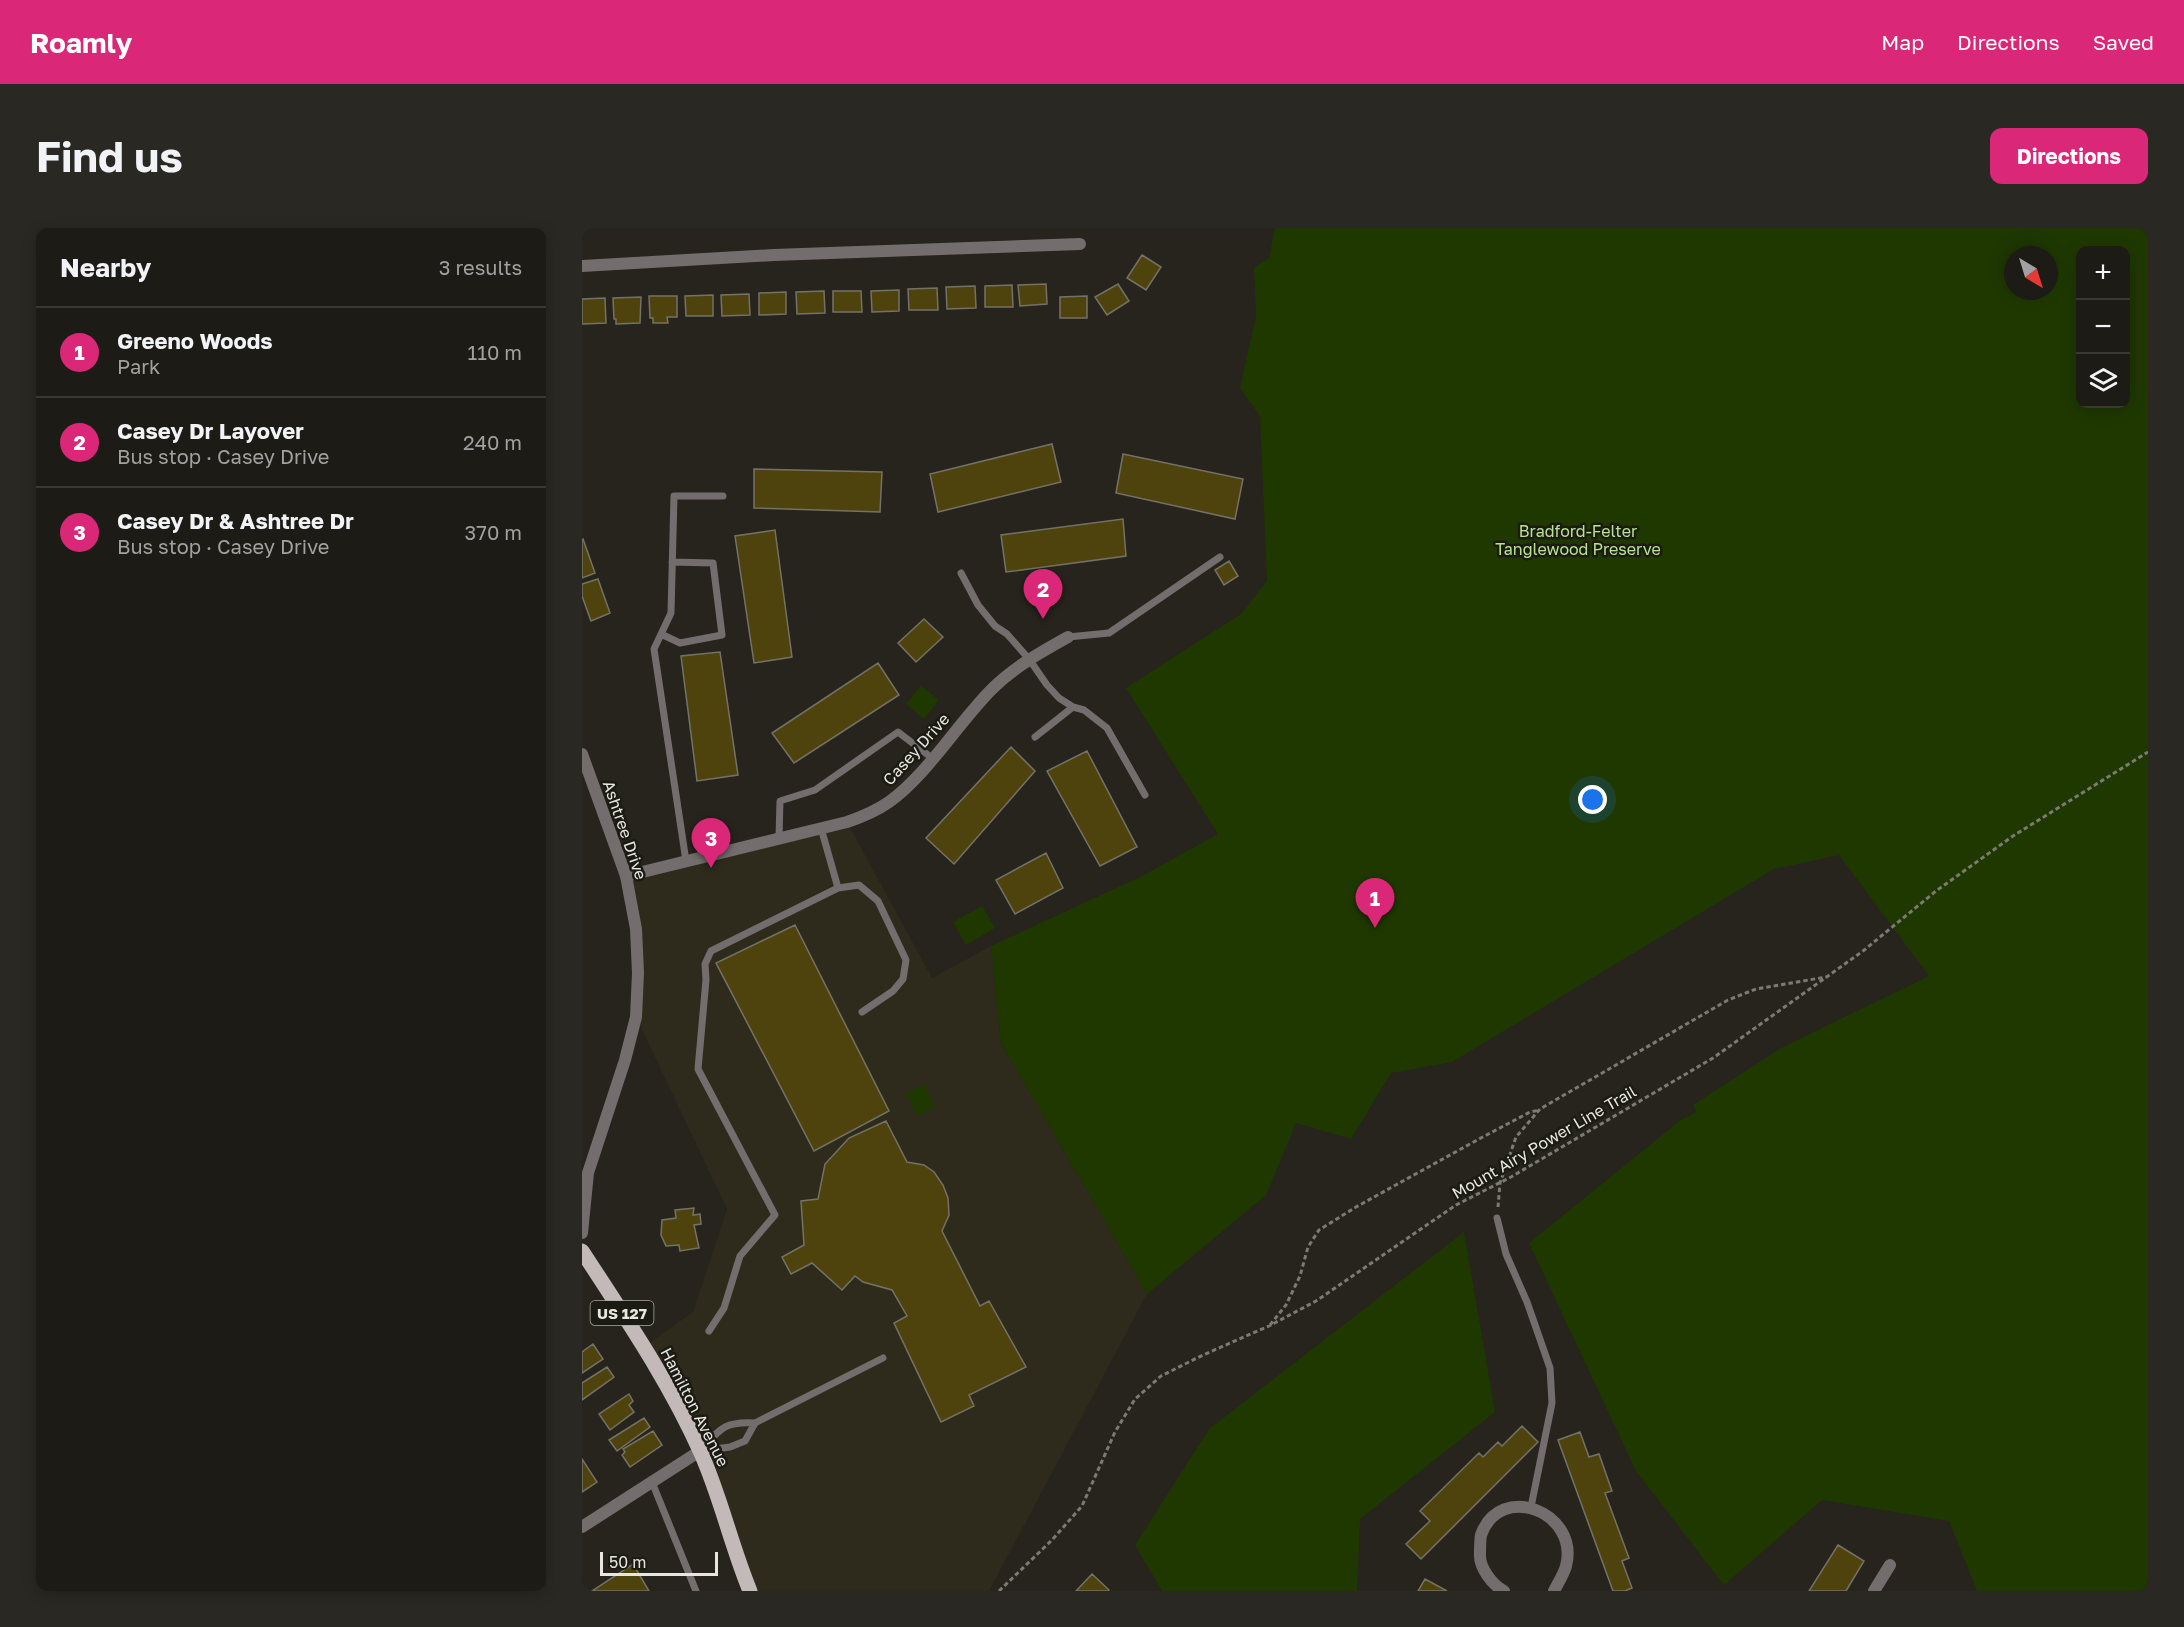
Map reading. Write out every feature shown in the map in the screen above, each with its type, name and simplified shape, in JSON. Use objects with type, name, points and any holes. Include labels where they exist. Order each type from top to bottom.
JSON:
[{"type":"main road","name":"Hamilton Avenue","points":[[582,1251],[666,1383],[700,1451],[718,1493],[750,1591]]},
{"type":"street","points":[[582,266],[774,255],[1080,244]]},
{"type":"street","name":"Casey Drive","points":[[626,876],[847,822],[868,814],[888,803],[905,788],[991,689],[1029,659],[1068,637]]},
{"type":"street","name":"Ashtree Drive","points":[[582,754],[626,876],[636,929],[638,973],[636,1017],[625,1060],[585,1176],[582,1233]]},
{"type":"street","points":[[582,1527],[700,1451]]},
{"type":"street","points":[[1504,1591],[1488,1575],[1480,1558],[1481,1536],[1491,1517],[1511,1507],[1531,1507],[1549,1516],[1563,1531],[1568,1549],[1566,1567],[1554,1591]]},
{"type":"street","points":[[1874,1591],[1890,1565]]},
{"type":"lane","points":[[686,861],[654,649],[671,613],[674,496],[723,496]]},
{"type":"lane","points":[[1068,637],[1109,633],[1220,557]]},
{"type":"lane","points":[[661,634],[680,643],[722,634],[713,563],[672,562]]},
{"type":"lane","points":[[961,573],[978,605],[995,626],[1007,634],[1029,659],[1059,698],[1073,707],[1084,710],[1107,728],[1144,795]]},
{"type":"lane","points":[[1035,737],[1073,707]]},
{"type":"lane","points":[[779,838],[780,801],[815,790],[898,732],[932,758]]},
{"type":"lane","points":[[821,828],[838,888]]},
{"type":"lane","points":[[709,1331],[724,1308],[740,1256],[775,1215],[698,1069],[706,980],[705,964],[711,951],[838,888],[860,885],[878,902],[906,960],[903,979],[894,991],[861,1012]]},
{"type":"lane","points":[[1497,1218],[1506,1254],[1527,1302],[1550,1368],[1552,1403],[1531,1507]]},
{"type":"lane","points":[[700,1451],[720,1428],[738,1422],[755,1423],[883,1358]]},
{"type":"lane","points":[[700,1451],[730,1447],[745,1441],[755,1423]]},
{"type":"lane","points":[[652,1482],[696,1591]]},
{"type":"path","name":"Mount Airy Power Line Trail","points":[[999,1591],[1052,1540],[1082,1506],[1115,1432],[1135,1399],[1161,1376],[1269,1326],[1316,1301],[1456,1205],[1500,1182],[1713,1058],[1863,951],[1936,891],[2013,836],[2148,752]]},
{"type":"path","name":"Mount Airy Power Line Trail","points":[[1269,1326],[1286,1305],[1300,1276],[1308,1247],[1319,1230],[1479,1139],[1530,1112],[1540,1110],[1728,1000],[1756,989],[1828,976]]},
{"type":"path","points":[[1497,1218],[1500,1182],[1516,1137],[1540,1110]]},
{"type":"shaded area","points":[[847,822],[932,978],[991,946],[1001,1043],[1147,1294],[989,1591],[750,1591],[719,1493],[644,1347],[693,1312],[727,1209],[636,1017],[638,973],[626,876]]},
{"type":"green space","name":"Bradford-Felter Tanglewood Preserve","points":[[1275,228],[2148,228],[2148,1591],[1977,1591],[1949,1521],[1822,1500],[1724,1585],[1636,1471],[1529,1243],[1682,1119],[1697,1112],[1693,1105],[1781,1048],[1929,976],[1839,855],[1774,869],[1452,1062],[1391,1073],[1351,1139],[1296,1123],[1266,1195],[1147,1294],[1001,1043],[991,946],[1142,876],[1218,834],[1126,688],[1241,614],[1267,581],[1260,416],[1240,388],[1256,316],[1254,268],[1269,258]]},
{"type":"green space","points":[[921,686],[939,700],[924,719],[906,704]]},
{"type":"green space","points":[[982,906],[995,928],[966,945],[953,922]]},
{"type":"green space","points":[[924,1084],[935,1107],[917,1116],[906,1093]]},
{"type":"green space","points":[[1464,1232],[1495,1412],[1360,1519],[1357,1591],[1162,1591],[1135,1545],[1209,1429]]},
{"type":"building","points":[[1142,255],[1161,267],[1146,290],[1127,278]]},
{"type":"building","points":[[1046,284],[1047,304],[1020,306],[1018,285]]},
{"type":"building","points":[[1118,284],[1129,301],[1107,315],[1095,297]]},
{"type":"building","points":[[1012,285],[1013,307],[985,307],[985,286]]},
{"type":"building","points":[[975,286],[976,308],[947,309],[946,287]]},
{"type":"building","points":[[937,288],[938,310],[909,310],[908,289]]},
{"type":"building","points":[[899,290],[899,311],[872,312],[871,291]]},
{"type":"building","points":[[824,291],[825,313],[797,314],[796,292]]},
{"type":"building","points":[[833,291],[861,291],[862,312],[833,312]]},
{"type":"building","points":[[786,292],[786,314],[759,315],[759,293]]},
{"type":"building","points":[[749,294],[750,315],[722,316],[721,295]]},
{"type":"building","points":[[713,295],[713,316],[686,316],[685,296]]},
{"type":"building","points":[[649,296],[677,296],[677,317],[667,317],[668,323],[653,323],[653,318],[650,318]]},
{"type":"building","points":[[1087,296],[1087,318],[1060,318],[1060,297]]},
{"type":"building","points":[[641,297],[640,323],[616,324],[613,298]]},
{"type":"building","points":[[605,298],[606,323],[582,324],[582,299]]},
{"type":"building","points":[[1052,444],[1061,482],[938,512],[930,474]]},
{"type":"building","points":[[1123,454],[1243,479],[1235,519],[1116,493]]},
{"type":"building","points":[[754,469],[882,472],[880,512],[754,508]]},
{"type":"building","points":[[1123,519],[1126,556],[1006,572],[1001,535]]},
{"type":"building","points":[[775,530],[792,657],[754,663],[735,536]]},
{"type":"building","points":[[582,540],[595,573],[582,578]]},
{"type":"building","points":[[1229,561],[1238,576],[1224,585],[1215,570]]},
{"type":"building","points":[[598,579],[610,613],[591,621],[582,596],[582,584]]},
{"type":"building","points":[[924,619],[943,637],[916,662],[898,643]]},
{"type":"building","points":[[720,652],[738,775],[697,781],[681,656]]},
{"type":"building","points":[[878,663],[899,695],[794,763],[772,733]]},
{"type":"building","points":[[1011,747],[1035,771],[954,864],[926,838]]},
{"type":"building","points":[[1087,751],[1137,847],[1100,866],[1047,771]]},
{"type":"building","points":[[1046,853],[1063,888],[1015,914],[996,880]]},
{"type":"building","points":[[795,925],[889,1111],[814,1151],[716,963]]},
{"type":"building","points":[[886,1121],[907,1162],[924,1165],[934,1172],[943,1185],[948,1198],[949,1215],[942,1231],[980,1306],[989,1301],[1026,1367],[969,1395],[974,1406],[941,1422],[894,1323],[907,1316],[892,1290],[863,1282],[855,1276],[842,1290],[812,1263],[791,1274],[782,1257],[804,1245],[801,1201],[818,1199],[825,1164],[849,1138]]},
{"type":"building","points":[[694,1208],[693,1215],[700,1214],[701,1224],[694,1225],[699,1248],[680,1251],[679,1245],[666,1246],[661,1235],[662,1220],[676,1218],[675,1210]]},
{"type":"building","points":[[593,1344],[603,1359],[582,1373],[582,1352]]},
{"type":"building","points":[[607,1367],[614,1377],[582,1400],[582,1383]]},
{"type":"building","points":[[629,1394],[633,1401],[629,1405],[634,1412],[610,1430],[599,1414]]},
{"type":"building","points":[[644,1418],[650,1427],[617,1451],[609,1440]]},
{"type":"building","points":[[1522,1426],[1538,1442],[1421,1559],[1406,1544],[1430,1521],[1420,1511],[1479,1453],[1483,1457],[1498,1442],[1502,1446]]},
{"type":"building","points":[[653,1431],[662,1445],[630,1467],[622,1455],[625,1452],[623,1449]]},
{"type":"building","points":[[1580,1432],[1589,1457],[1599,1454],[1612,1491],[1605,1493],[1629,1558],[1622,1561],[1632,1588],[1625,1591],[1613,1591],[1558,1440]]},
{"type":"building","points":[[582,1459],[597,1482],[582,1492]]},
{"type":"building","points":[[1838,1545],[1864,1561],[1846,1591],[1809,1591]]},
{"type":"building","points":[[633,1564],[649,1591],[592,1591]]},
{"type":"building","points":[[1092,1574],[1109,1590],[1076,1591]]},
{"type":"building","points":[[1425,1579],[1447,1591],[1418,1591]]},
{"type":"place","name":"Casey Dr Layover","points":[[1043,619]]},
{"type":"place","name":"Casey Dr & Ashtree Dr","points":[[711,868]]},
{"type":"place","name":"Greeno Woods","points":[[1375,928]]}]
